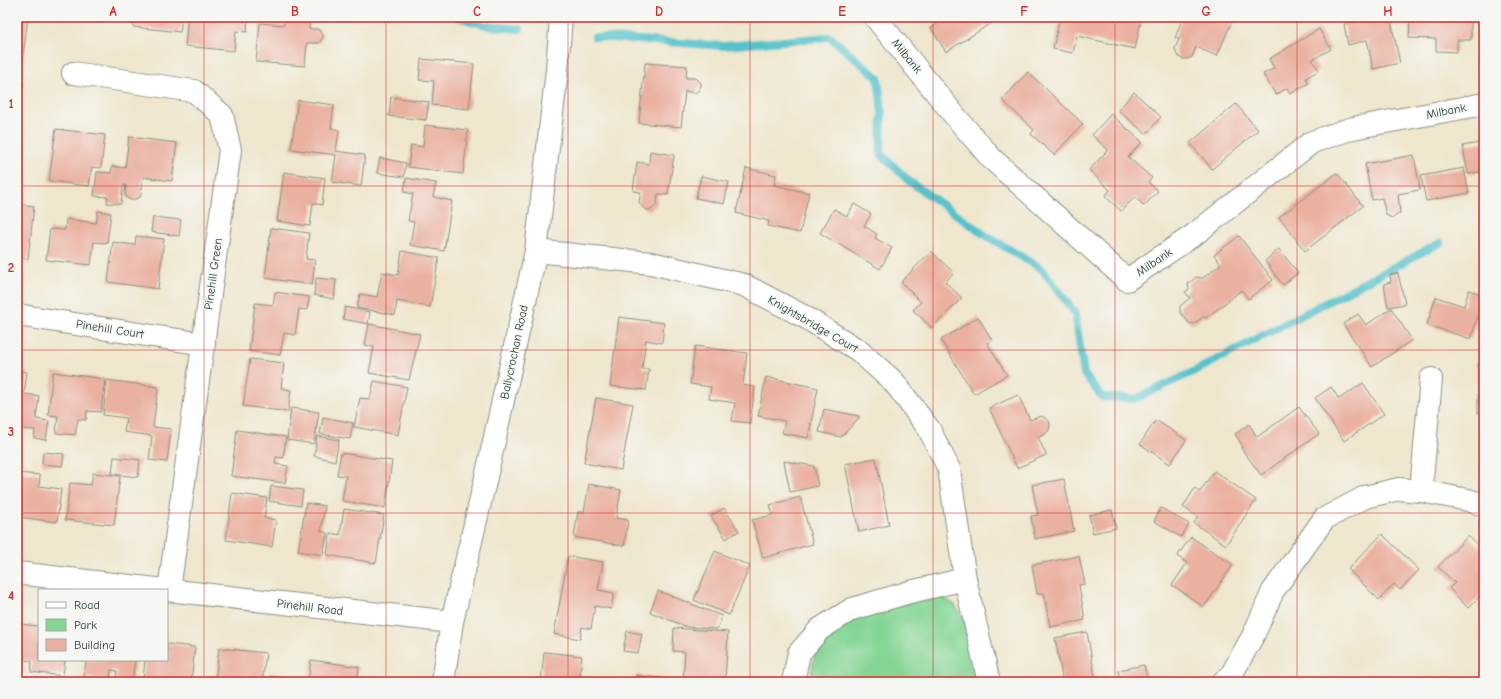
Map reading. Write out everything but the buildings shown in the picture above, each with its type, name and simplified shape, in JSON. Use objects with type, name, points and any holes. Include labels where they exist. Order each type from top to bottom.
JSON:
[{"type":"street","name":"Ballycrochan Road","points":[[443,682],[452,622],[487,473],[536,251],[557,70],[561,17]]},
{"type":"street","name":"Milbank","points":[[875,17],[991,158],[1127,280],[1195,234],[1312,142],[1353,128],[1484,104]]},
{"type":"street","name":"Pinehill Green","points":[[73,73],[194,91],[222,115],[230,150],[204,344],[167,589]]},
{"type":"street","name":"Knightsbridge Court","points":[[536,251],[651,263],[744,285],[805,317],[858,350],[894,382],[929,429],[949,469],[965,579],[989,682]]},
{"type":"street","name":"Pinehill Court","points":[[17,315],[204,344]]},
{"type":"street","points":[[1421,491],[1430,379]]},
{"type":"street","points":[[1230,680],[1254,634],[1273,591],[1324,519],[1365,497],[1399,489],[1421,491],[1468,500],[1484,505]]},
{"type":"street","name":"Pinehill Road","points":[[17,573],[158,589]]},
{"type":"street","points":[[793,682],[799,653],[820,629],[852,609],[910,592],[965,579]]},
{"type":"street","name":"Pinehill Road","points":[[168,590],[452,622]]},
{"type":"green space","points":[[941,597],[954,604],[970,628],[980,682],[810,682],[815,653],[827,638],[852,617],[865,611]]},
{"type":"waterway","points":[[457,17],[489,26],[520,29]]},
{"type":"waterway","points":[[595,37],[724,46],[830,37],[878,78],[882,113],[881,154],[909,181],[985,235],[1042,269],[1075,313],[1084,374],[1102,397],[1135,399],[1195,371],[1440,243]]}]
